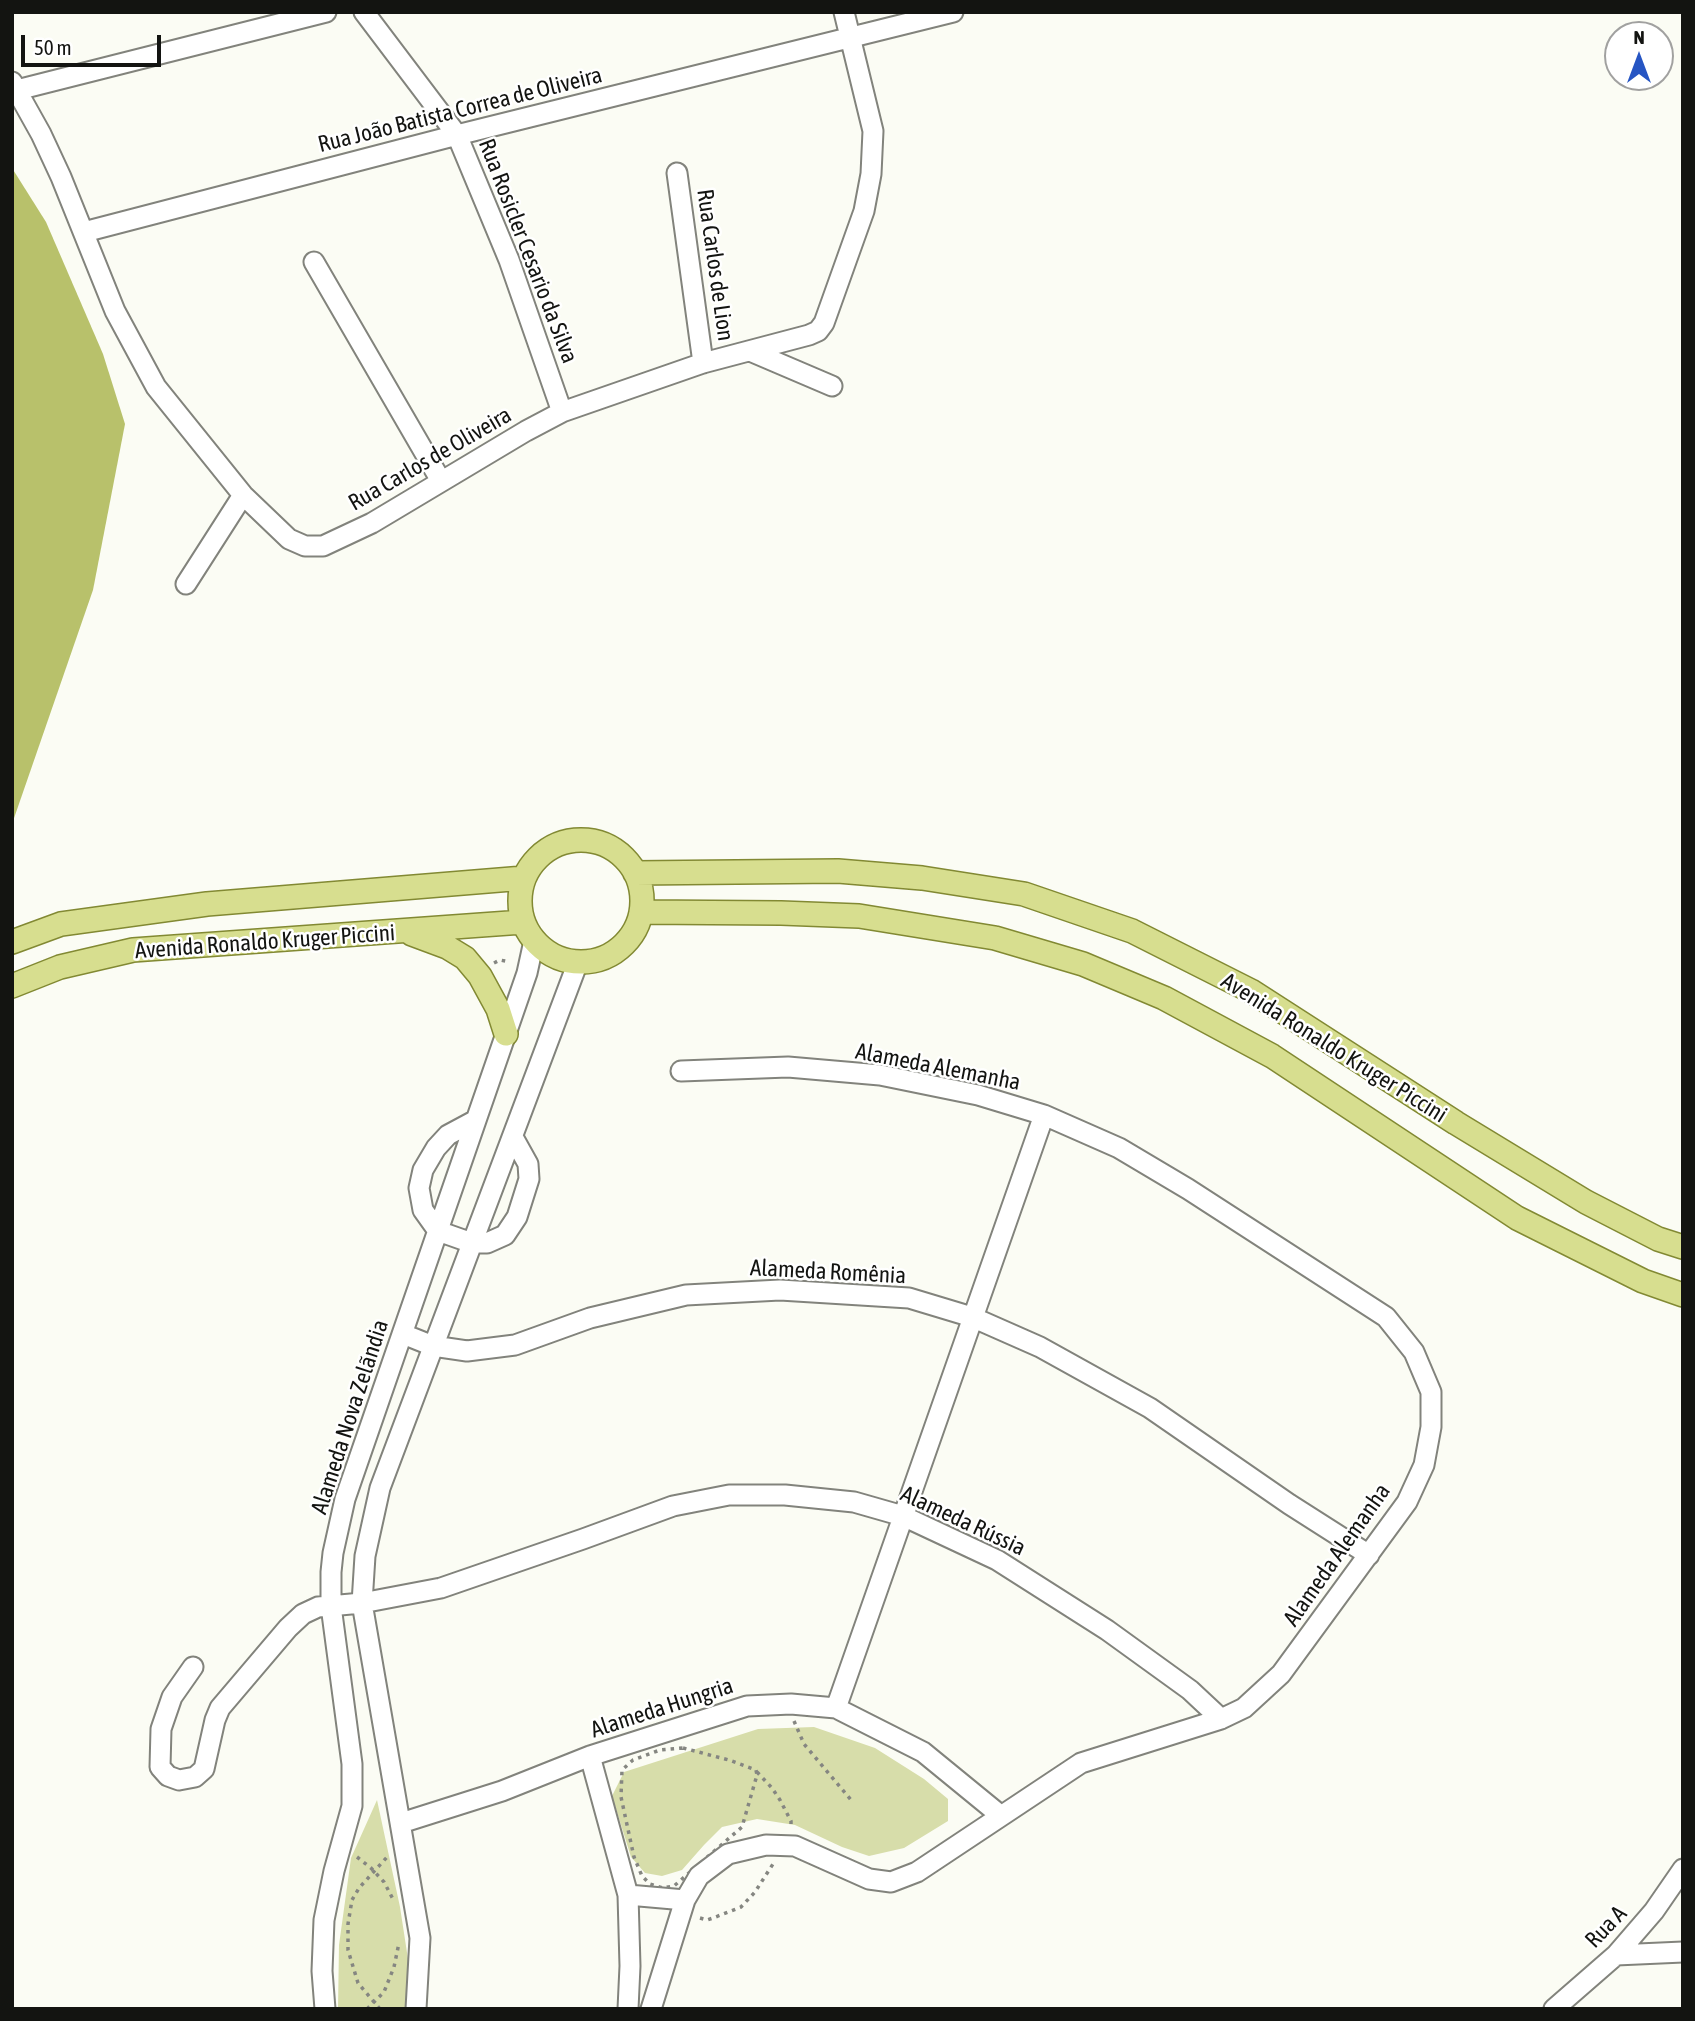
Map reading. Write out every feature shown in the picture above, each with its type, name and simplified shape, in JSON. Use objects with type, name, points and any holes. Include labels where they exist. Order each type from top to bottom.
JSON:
[{"type":"main road","points":[[578,840],[607,845],[623,857],[635,873],[641,892],[641,912],[629,938],[618,948],[599,958],[578,962],[562,959],[547,951],[529,931],[520,900],[524,878],[534,861],[549,848],[578,840]]},
{"type":"main road","name":"Avenida Ronaldo Kruger Piccini","points":[[635,873],[838,870],[922,878],[1024,894],[1132,931],[1251,991],[1456,1123],[1586,1202],[1658,1238],[1683,1247]]},
{"type":"main road","name":"Avenida Ronaldo Kruger Piccini","points":[[12,942],[61,924],[207,904],[524,878]]},
{"type":"main road","name":"Avenida Ronaldo Kruger Piccini","points":[[641,912],[781,912],[859,916],[995,938],[1083,964],[1164,998],[1272,1056],[1517,1218],[1643,1282],[1683,1296]]},
{"type":"main road","points":[[402,931],[447,947],[465,958],[477,972],[498,1009],[506,1034]]},
{"type":"main road","name":"Avenida Ronaldo Kruger Piccini","points":[[12,986],[60,967],[133,950],[402,931],[529,931]]},
{"type":"street","points":[[15,86],[326,12]]},
{"type":"street","name":"Rua Rosicler Cesario da Silva","points":[[364,12],[457,135],[509,260],[562,412]]},
{"type":"street","points":[[844,12],[849,38]]},
{"type":"street","name":"Rua João Batista Correa de Oliveira","points":[[84,232],[457,135],[953,12]]},
{"type":"street","name":"Rua Carlos de Oliveira","points":[[15,86],[41,134],[115,311],[156,387],[243,495],[289,539],[305,546],[323,546],[372,523],[562,412],[703,363],[818,331],[824,323],[864,211],[871,174],[873,131],[849,38]]},
{"type":"street","name":"Rua Carlos de Lion","points":[[677,173],[703,363]]},
{"type":"street","points":[[314,262],[441,481]]},
{"type":"street","points":[[750,351],[832,386]]},
{"type":"street","points":[[186,584],[243,495]]},
{"type":"street","name":"Alameda Nova Zelãndia","points":[[325,2009],[322,1970],[324,1920],[352,1805],[352,1764],[331,1606],[331,1572],[345,1499],[528,967],[529,931]]},
{"type":"street","points":[[416,2009],[420,1938],[362,1603],[365,1556],[380,1489],[578,962]]},
{"type":"street","name":"Alameda Alemanha","points":[[651,2009],[685,1900],[699,1876],[728,1854],[766,1845],[794,1846],[869,1879],[891,1882],[917,1872],[1081,1763],[1221,1719],[1244,1708],[1281,1674],[1407,1502],[1424,1465],[1431,1427],[1431,1392],[1414,1352],[1386,1317],[1188,1189],[1119,1148],[1044,1115],[978,1095],[880,1075],[788,1067],[681,1071]]},
{"type":"street","points":[[836,1709],[1044,1115]]},
{"type":"street","points":[[476,1120],[448,1135],[436,1148],[423,1170],[419,1188],[423,1210],[438,1231],[472,1243],[487,1243],[505,1234],[517,1217],[529,1179],[528,1164],[513,1137]]},
{"type":"street","name":"Alameda Romênia","points":[[403,1334],[433,1346],[467,1351],[515,1345],[590,1318],[686,1295],[780,1290],[909,1298],[972,1317],[1040,1347],[1150,1408],[1289,1504],[1369,1555]]},
{"type":"street","name":"Alameda Rússia","points":[[193,1667],[172,1697],[161,1729],[160,1767],[169,1776],[179,1780],[195,1777],[204,1769],[220,1708],[303,1614],[318,1607],[362,1603],[441,1588],[673,1506],[729,1495],[785,1495],[854,1502],[903,1516],[997,1560],[1118,1637],[1190,1690],[1221,1719]]},
{"type":"street","name":"Alameda Hungria","points":[[401,1823],[502,1791],[590,1756],[747,1706],[786,1704],[836,1709],[923,1752],[1000,1815]]},
{"type":"street","points":[[590,1756],[628,1895],[628,2009]]},
{"type":"street","name":"Rua A","points":[[1554,2009],[1616,1955],[1654,1911],[1683,1869]]},
{"type":"street","points":[[628,1895],[685,1900]]},
{"type":"street","points":[[1616,1955],[1683,1952]]},
{"type":"path","points":[[477,972],[500,960],[528,967]]},
{"type":"path","points":[[786,1704],[804,1744],[852,1801]]},
{"type":"path","points":[[683,1748],[755,1770],[757,1775],[742,1828],[690,1872],[674,1886],[663,1888],[650,1884],[642,1876],[634,1857],[621,1797],[622,1770],[633,1760],[660,1750],[683,1748]]},
{"type":"path","points":[[380,2009],[358,1983],[348,1950],[348,1924],[352,1900],[359,1888],[383,1860],[405,1843]]},
{"type":"path","points":[[341,1845],[384,1882],[397,1912]]},
{"type":"path","points":[[367,2009],[384,1992],[394,1967],[400,1934]]},
{"type":"green space","points":[[12,168],[46,222],[103,354],[125,424],[93,590],[12,824]]},
{"type":"green space","points":[[814,1727],[875,1748],[924,1779],[948,1799],[948,1821],[904,1848],[869,1856],[842,1847],[795,1825],[757,1819],[722,1827],[682,1870],[662,1876],[645,1873],[631,1857],[612,1796],[624,1772],[758,1729]]},
{"type":"green space","points":[[377,1800],[400,1907],[412,1985],[408,2009],[338,2009],[339,1945],[351,1858]]}]
